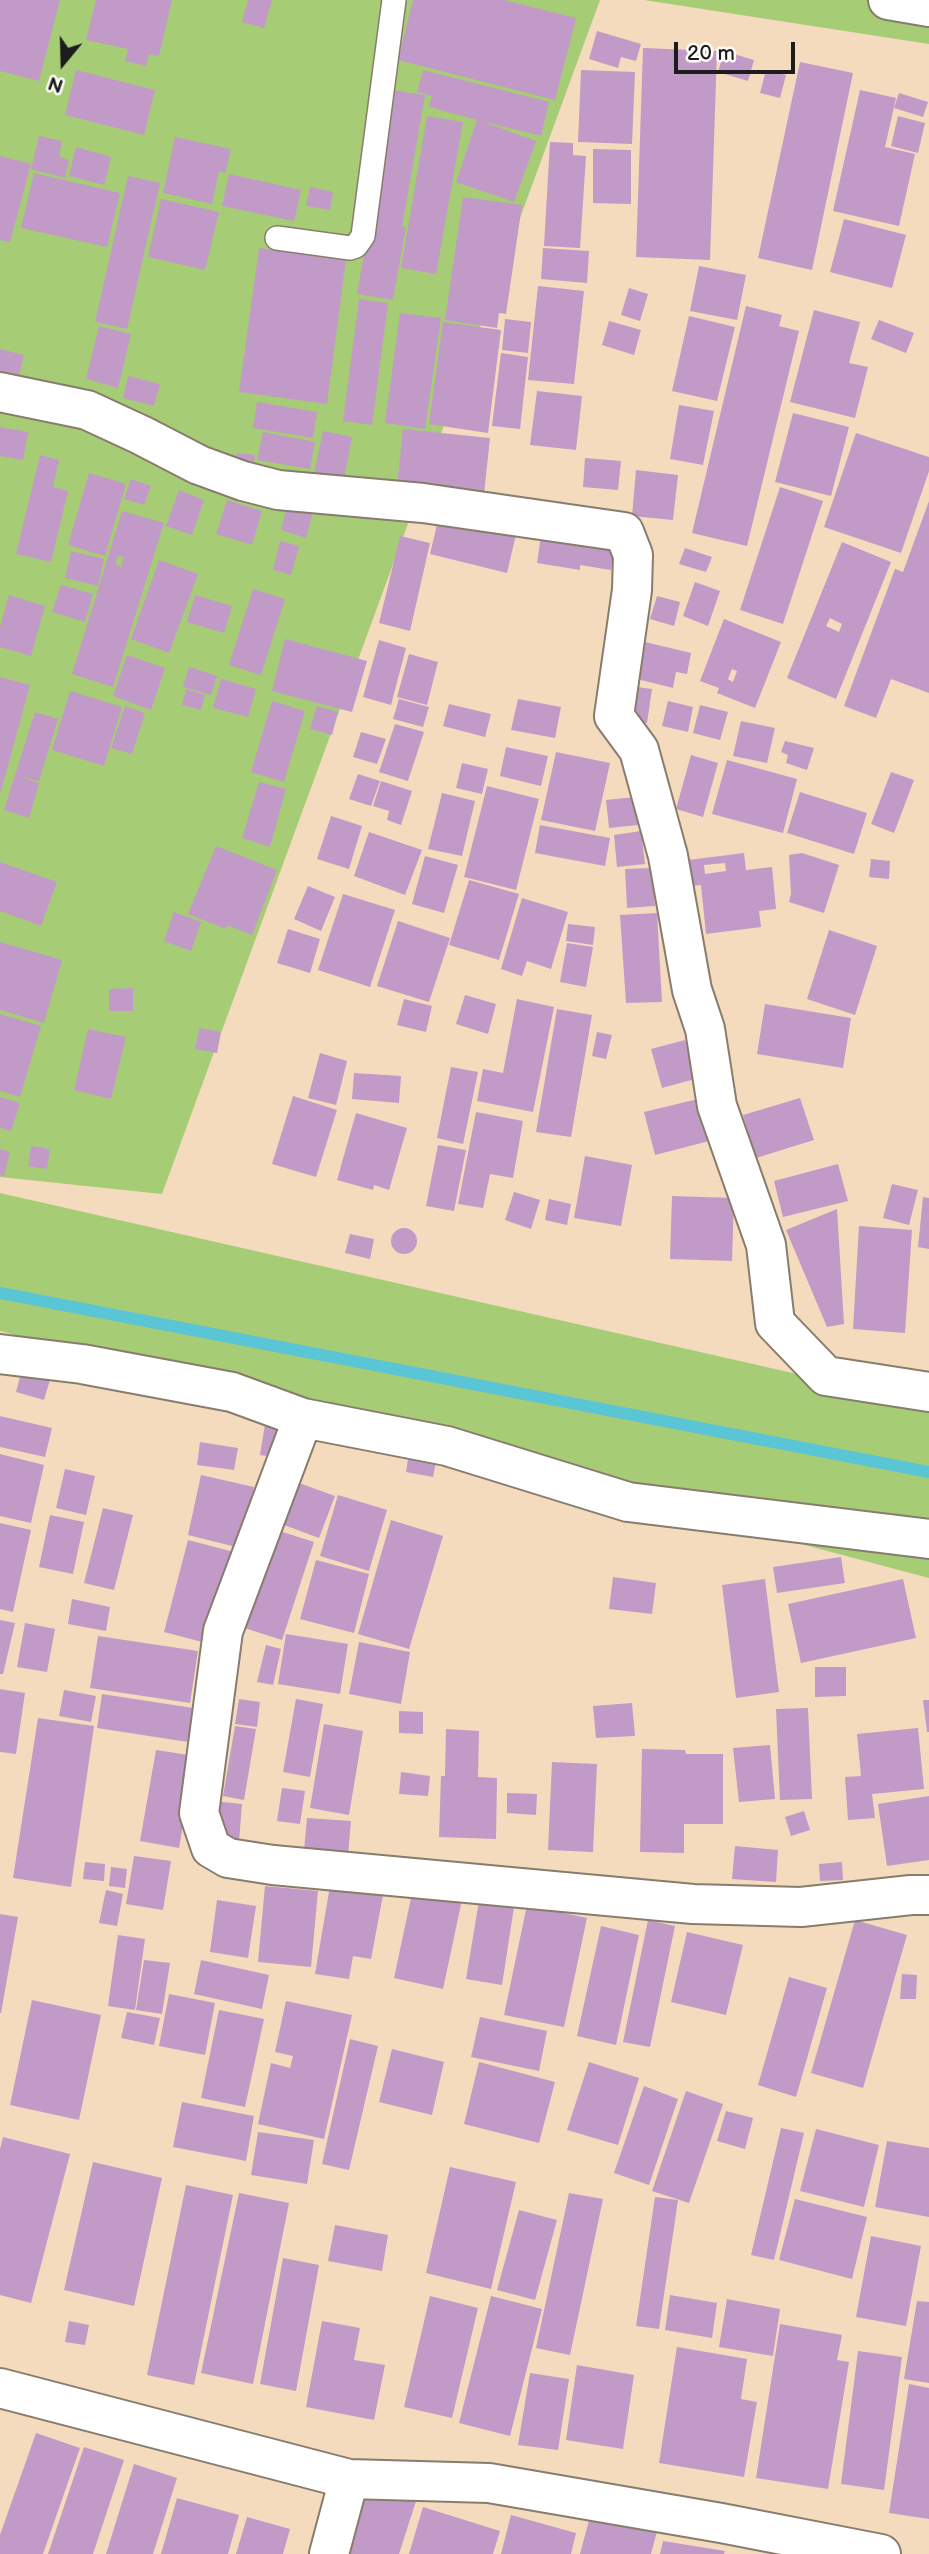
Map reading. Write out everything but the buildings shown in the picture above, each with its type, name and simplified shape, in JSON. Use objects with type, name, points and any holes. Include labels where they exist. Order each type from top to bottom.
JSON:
[{"type":"street","points":[[888,0],[929,7]]},
{"type":"street","points":[[0,392],[87,411],[199,465],[278,490],[423,503],[624,532],[633,555],[632,590],[614,716],[639,750],[665,843],[692,990],[705,1029],[717,1106],[766,1245],[775,1323],[825,1376],[929,1392]]},
{"type":"street","points":[[0,1354],[82,1364],[232,1392],[303,1418],[447,1446],[628,1502],[929,1539]]},
{"type":"street","points":[[303,1418],[223,1631],[199,1813],[211,1848],[228,1858],[273,1865],[693,1904],[801,1907],[929,1895]]},
{"type":"street","points":[[0,2388],[349,2479],[489,2483],[881,2554]]},
{"type":"street","points":[[329,2554],[349,2479]]},
{"type":"lane","points":[[277,238],[349,248],[356,246],[363,236],[394,0]]},
{"type":"green space","points":[[0,0],[600,0],[162,1194],[0,1177]]},
{"type":"green space","points":[[644,0],[929,0],[929,44]]},
{"type":"green space","points":[[0,1193],[929,1404],[929,1578],[0,1331]]},
{"type":"waterway","points":[[0,1293],[929,1472]]}]
